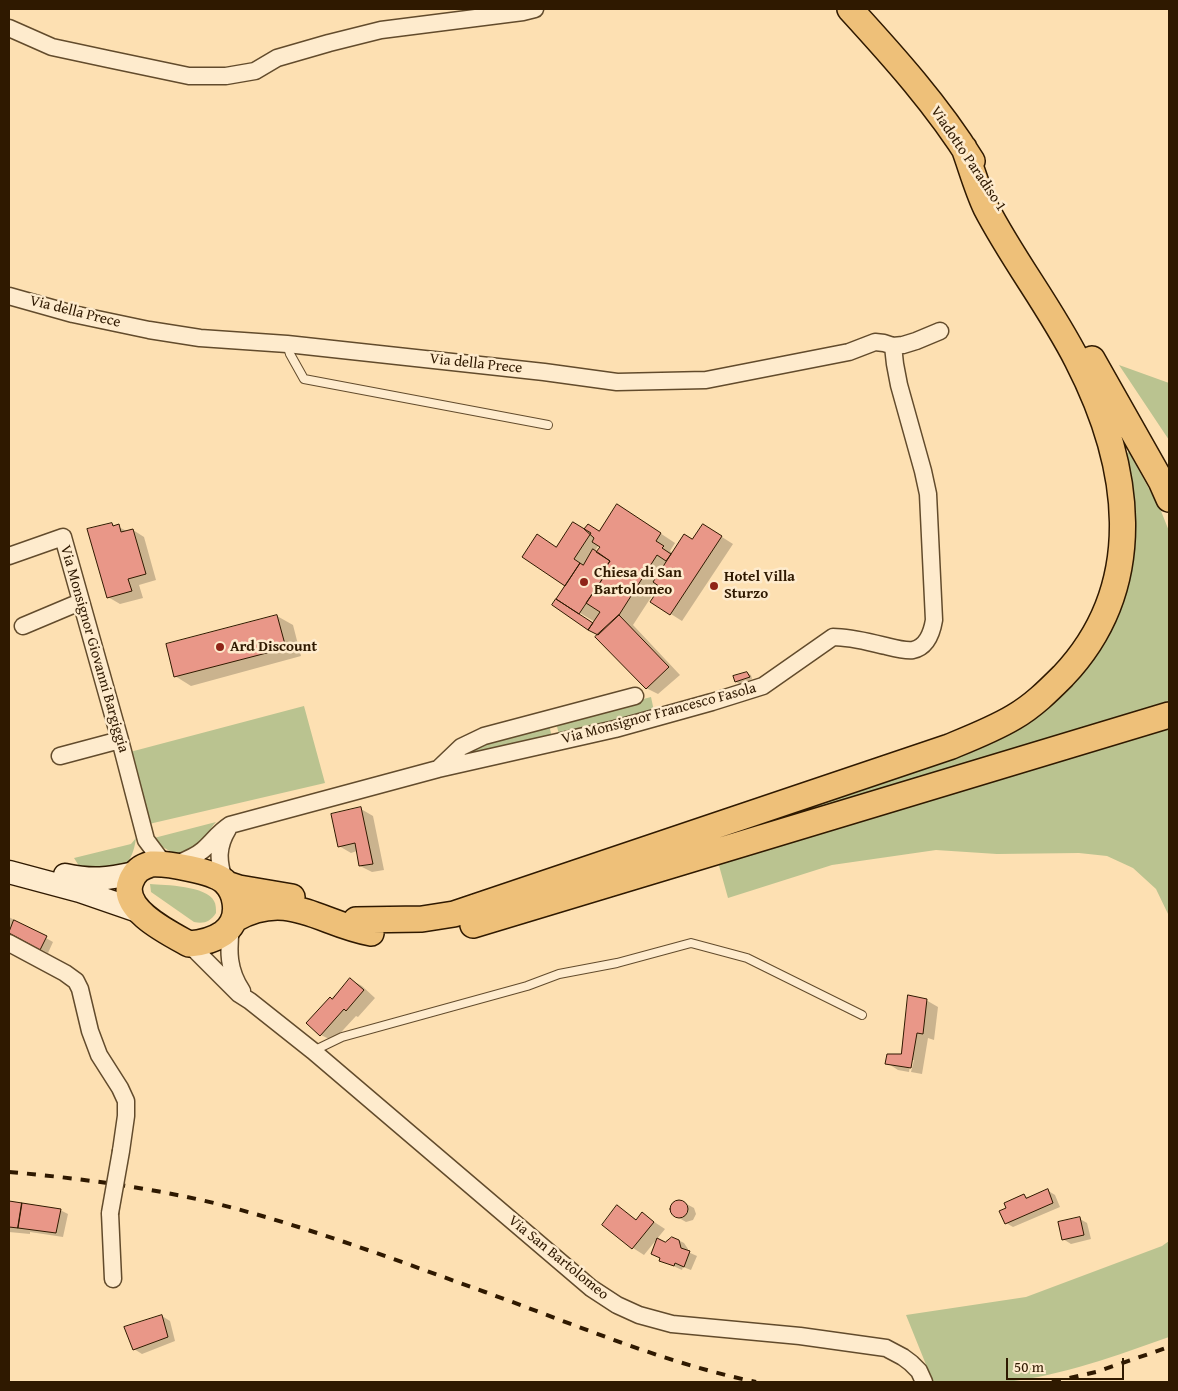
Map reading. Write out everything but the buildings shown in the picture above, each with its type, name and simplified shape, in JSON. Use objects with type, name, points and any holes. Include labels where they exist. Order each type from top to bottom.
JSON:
[{"type":"main road","name":"Viadotto Paradiso 1","points":[[850,9],[887,49],[964,148],[986,207],[1048,298]]},
{"type":"main road","points":[[1048,298],[1112,392],[1169,499]]},
{"type":"main road","points":[[356,920],[413,920],[454,914],[949,747],[1014,717],[1044,695],[1072,665],[1089,643],[1104,612],[1113,590],[1119,567],[1123,512],[1116,466],[1109,438],[1094,395],[1048,298]]},
{"type":"main road","points":[[9,872],[80,891],[138,911],[189,944],[211,941],[233,923],[256,910],[280,907],[303,911],[383,935],[434,932],[468,926],[1169,715]]},
{"type":"main road","points":[[9,862],[91,880],[137,871],[151,864],[168,865],[198,871],[239,888],[290,897],[356,920],[406,933]]},
{"type":"main road","points":[[137,871],[129,885],[129,892],[130,899],[138,911]]},
{"type":"main road","points":[[225,882],[235,900],[233,923]]},
{"type":"street","points":[[9,28],[52,46],[108,59],[189,76],[226,76],[255,71],[277,58],[381,30],[535,9]]},
{"type":"street","name":"Via della Prece","points":[[9,296],[73,314],[200,338],[287,344],[544,372],[617,382],[706,380],[849,352],[874,342],[893,346],[916,341],[940,331]]},
{"type":"street","name":"Via Monsignor Francesco Fasola","points":[[230,825],[438,769],[615,729],[712,702],[763,686],[833,637],[846,637],[911,650],[922,645],[930,634],[934,620],[928,494],[899,385],[893,346]]},
{"type":"street","name":"Via Monsignor Giovanni Bargiggia","points":[[9,556],[63,537],[140,818]]},
{"type":"street","points":[[23,626],[80,602]]},
{"type":"street","points":[[438,769],[461,747],[484,736],[635,696]]},
{"type":"street","points":[[60,756],[120,740]]},
{"type":"street","points":[[140,818],[146,840],[168,865],[185,860],[204,849],[230,825]]},
{"type":"street","points":[[137,871],[141,840],[140,818]]},
{"type":"street","points":[[225,882],[218,858],[222,838],[230,825]]},
{"type":"street","points":[[233,923],[228,950],[232,973],[250,1001]]},
{"type":"street","points":[[9,943],[65,973],[76,981],[99,1055],[126,1101],[126,1116],[110,1213],[112,1279]]},
{"type":"street","name":"Via San Bartolomeo","points":[[189,944],[239,994],[313,1051],[591,1288],[618,1305],[638,1314],[672,1324],[800,1336],[886,1348],[911,1363],[919,1371],[924,1382]]},
{"type":"lane","points":[[287,344],[290,354],[304,379],[548,425]]},
{"type":"lane","points":[[313,1051],[342,1037],[527,986],[559,974],[617,963],[691,943],[747,958],[862,1015]]},
{"type":"green space","points":[[1119,365],[1169,383],[1169,440]]},
{"type":"green space","points":[[1129,452],[1161,511],[1169,531],[1169,702],[717,838],[961,752],[1095,651],[1125,454]]},
{"type":"green space","points":[[651,697],[654,711],[559,735],[556,722]]},
{"type":"green space","points":[[304,706],[325,783],[149,824],[130,752]]},
{"type":"green space","points":[[549,725],[552,737],[471,753],[470,749],[487,740]]},
{"type":"green space","points":[[1169,729],[1169,916],[1156,889],[1133,868],[1107,856],[1079,853],[997,854],[936,850],[832,865],[728,898],[718,862]]},
{"type":"green space","points":[[216,822],[199,845],[187,852],[175,853],[169,851],[154,838]]},
{"type":"green space","points":[[136,838],[130,859],[118,867],[111,869],[81,869],[74,858],[131,844]]},
{"type":"green space","points":[[150,884],[185,887],[203,892],[214,901],[216,913],[206,922],[194,922],[151,892]]},
{"type":"green space","points":[[1169,1241],[1169,1337],[1089,1364],[1028,1379],[988,1383],[930,1382],[931,1377],[906,1315],[1026,1297],[1162,1246]]},
{"type":"railway","points":[[9,1172],[86,1180],[137,1188],[188,1197],[248,1212],[384,1256],[653,1354],[756,1382]]},
{"type":"railway","points":[[1052,1382],[1096,1372],[1169,1347]]},
{"type":"place","name":"Chiesa di San Bartolomeo","points":[[584,582]]},
{"type":"place","name":"Hotel Villa Sturzo","points":[[714,586]]},
{"type":"place","name":"Ard Discount","points":[[220,647]]}]
